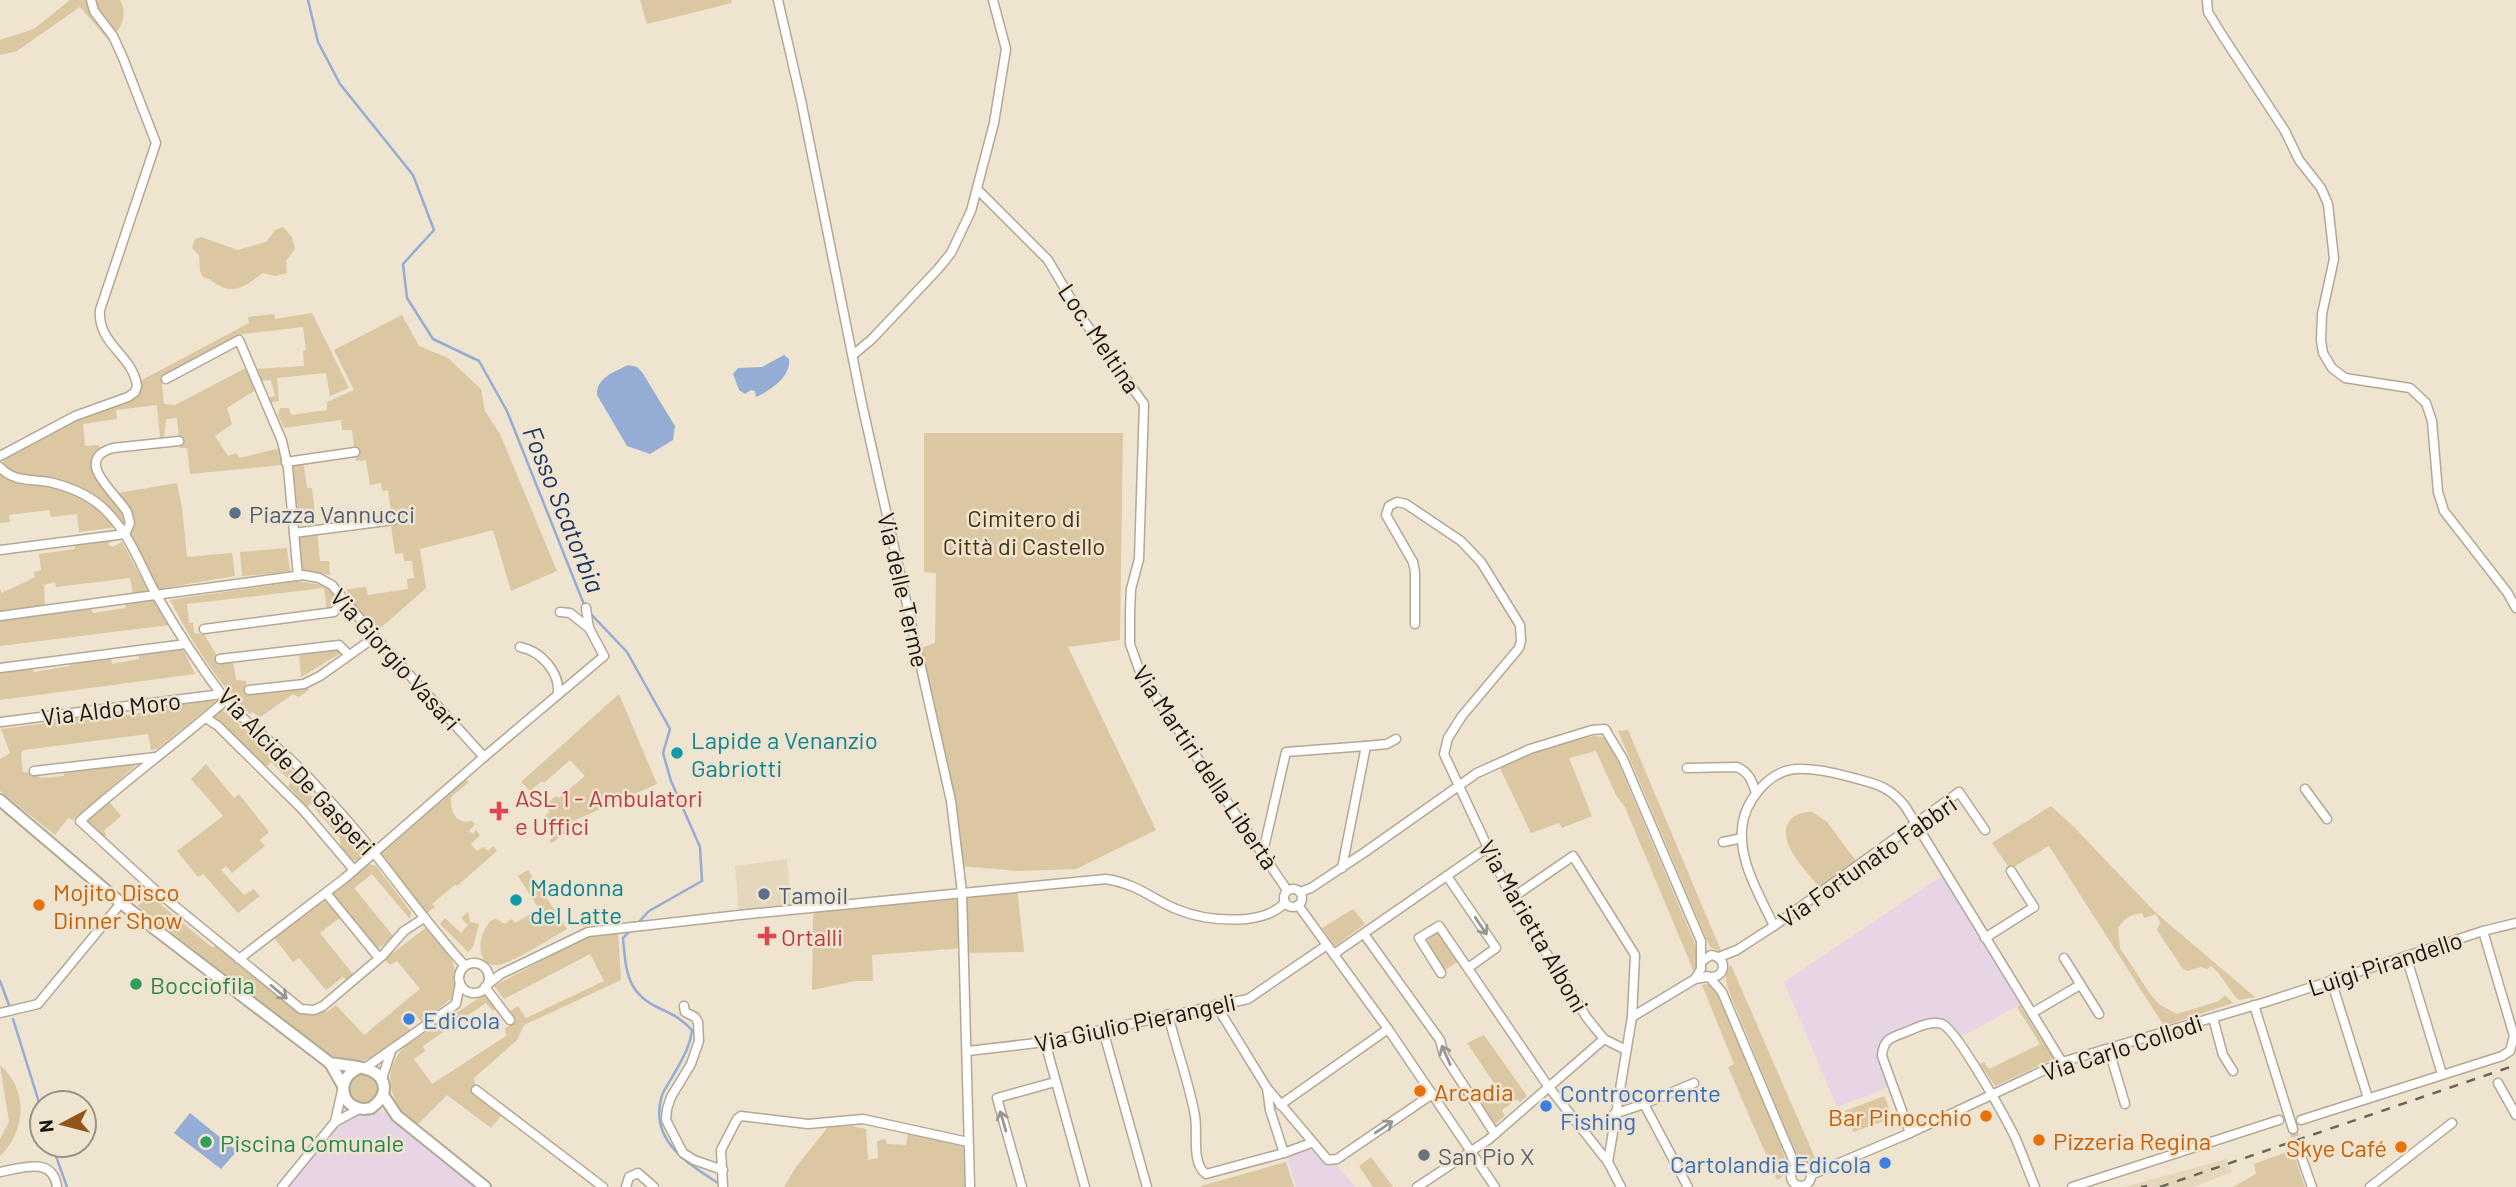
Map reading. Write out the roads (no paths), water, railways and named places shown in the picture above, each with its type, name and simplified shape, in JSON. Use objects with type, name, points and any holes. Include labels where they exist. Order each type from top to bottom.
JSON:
[{"type":"main road","points":[[0,800],[121,903],[330,1063],[348,1103],[359,1109],[371,1108],[397,1116]]},
{"type":"main road","points":[[330,1063],[375,1071],[382,1079],[383,1095],[397,1116],[485,1187]]},
{"type":"main road","points":[[342,1088],[348,1074],[361,1068]]},
{"type":"main road","points":[[371,1108],[383,1095]]},
{"type":"street","points":[[0,456],[75,416],[128,397],[135,392],[137,386],[131,369],[102,331],[99,322],[100,310],[156,143],[123,58],[113,36],[94,11],[91,0]]},
{"type":"street","name":"Via delle Terme","points":[[778,0],[862,404],[951,801],[962,892],[970,1187]]},
{"type":"street","points":[[853,355],[891,320],[951,253],[971,211],[994,123],[1006,50],[993,0]]},
{"type":"street","points":[[2207,0],[2208,12],[2285,131],[2299,160],[2321,188],[2328,204],[2334,258],[2322,314],[2320,340],[2323,353],[2333,368],[2345,377],[2410,388],[2426,403],[2432,421],[2438,492],[2444,511],[2507,592],[2516,608]]},
{"type":"street","name":"Loc. Meltina","points":[[978,190],[1048,260],[1109,359],[1144,404],[1139,559]]},
{"type":"street","points":[[166,379],[239,340],[282,441],[298,576]]},
{"type":"street","name":"Via Alcide De Gasperi","points":[[179,441],[113,448],[104,451],[98,458],[96,468],[103,483],[126,512],[130,523],[125,534],[157,596],[186,644],[224,697],[305,773],[374,852],[424,918],[466,966]]},
{"type":"street","points":[[286,462],[355,453]]},
{"type":"street","points":[[0,467],[7,475],[61,486],[93,500],[112,516],[125,534],[0,550]]},
{"type":"street","points":[[1415,624],[1413,562],[1386,514],[1389,506],[1397,502],[1406,504],[1461,541],[1481,562],[1520,625],[1519,648],[1462,716],[1448,738],[1444,754],[1460,787]]},
{"type":"street","points":[[294,533],[394,520]]},
{"type":"street","name":"Via Martiri della Libertà","points":[[1139,559],[1131,589],[1130,644],[1133,658],[1154,694],[1287,890]]},
{"type":"street","name":"Via Giorgio Vasari","points":[[0,616],[298,576],[319,578],[332,585],[484,757]]},
{"type":"street","points":[[204,629],[323,615],[334,612],[344,600]]},
{"type":"street","points":[[239,959],[354,870],[604,656],[589,628],[586,608]]},
{"type":"street","points":[[560,612],[570,613],[589,628]]},
{"type":"street","points":[[249,690],[304,684],[320,676],[375,636]]},
{"type":"street","points":[[0,668],[186,644]]},
{"type":"street","points":[[220,659],[340,645],[348,654]]},
{"type":"street","points":[[520,647],[537,653],[550,668],[558,681],[558,694]]},
{"type":"street","points":[[224,697],[206,718],[80,821],[150,886],[296,1006],[307,1010],[323,1006],[379,958],[404,931],[424,918]]},
{"type":"street","name":"Via Aldo Moro","points":[[1,722],[224,697]]},
{"type":"street","points":[[206,718],[218,726],[303,810],[354,870]]},
{"type":"street","points":[[1300,892],[1342,867],[1477,773],[1530,749],[1592,730],[1605,729],[1621,754],[1701,941],[1702,965],[1722,992],[1796,1167]]},
{"type":"street","points":[[1263,852],[1286,751],[1387,744],[1396,739]]},
{"type":"street","points":[[1342,867],[1366,746]]},
{"type":"street","points":[[34,771],[159,757]]},
{"type":"street","points":[[1687,768],[1737,767],[1744,770],[1751,779],[1756,793]]},
{"type":"street","points":[[1774,926],[1751,875],[1742,838],[1746,809],[1756,793],[1772,779],[1793,769],[1823,770],[1893,791],[2062,1062]]},
{"type":"street","name":"Via Marietta Alboni","points":[[1460,787],[1512,898],[1587,1018],[1604,1039],[1626,1049]]},
{"type":"street","points":[[2305,789],[2327,819]]},
{"type":"street","name":"Via Fortunato Fabbri","points":[[1717,956],[1737,950],[1774,926],[1959,792],[1985,830]]},
{"type":"street","points":[[1723,842],[1742,838]]},
{"type":"street","points":[[1334,954],[1487,848]]},
{"type":"street","points":[[1512,898],[1573,856],[1636,955],[1632,1017],[1608,1161]]},
{"type":"street","points":[[1985,938],[2034,907],[2011,871]]},
{"type":"street","points":[[1447,876],[1496,948],[1468,968]]},
{"type":"street","points":[[361,1068],[391,1051],[463,995],[479,992],[501,974],[587,932],[1106,879],[1134,886],[1174,908],[1202,918],[1223,920],[1256,917],[1275,912],[1285,903]]},
{"type":"street","points":[[1285,903],[1284,894],[1287,890],[1293,888],[1300,892]]},
{"type":"street","points":[[1285,903],[1292,907],[1298,905],[1301,901],[1300,892]]},
{"type":"street","points":[[326,893],[379,958]]},
{"type":"street","points":[[0,1013],[38,1004],[121,903]]},
{"type":"street","points":[[1298,905],[1388,1029],[1494,1187]]},
{"type":"street","name":"Luigi Pirandello","points":[[2254,1005],[2483,931],[2516,923]]},
{"type":"street","points":[[1441,973],[1419,938],[1439,926],[1548,1086],[1608,1161],[1621,1187]]},
{"type":"street","points":[[2301,1120],[2502,1056],[2510,1051],[2514,1036],[2483,931]]},
{"type":"street","points":[[1364,934],[1440,1040],[1444,1055],[1495,1134]]},
{"type":"street","points":[[1701,941],[1723,961],[1722,992]]},
{"type":"street","name":"Via Giulio Pierangeli","points":[[968,1051],[1045,1042],[1248,999],[1327,945]]},
{"type":"street","name":"Via Fortunato Fabbri","points":[[1723,970],[1737,950]]},
{"type":"street","points":[[1695,979],[1707,956],[1717,956]]},
{"type":"street","points":[[2406,956],[2442,1074]]},
{"type":"street","points":[[2064,958],[2099,1014]]},
{"type":"street","points":[[456,1003],[460,973],[466,966],[477,963],[495,974],[501,974]]},
{"type":"street","points":[[485,968],[489,976],[487,986],[510,1020]]},
{"type":"street","points":[[1632,1017],[1695,979],[1717,977],[1723,970]]},
{"type":"street","points":[[2331,980],[2368,1098]]},
{"type":"street","points":[[460,983],[471,993]]},
{"type":"street","points":[[2032,1013],[2080,985]]},
{"type":"street","points":[[1216,1005],[1267,1088],[1328,1160],[1337,1159],[1431,1095]]},
{"type":"street","points":[[2254,1005],[2293,1129]]},
{"type":"street","name":"Via Carlo Collodi","points":[[1811,1175],[1993,1096],[2062,1062],[2254,1005]]},
{"type":"street","points":[[684,1006],[685,1012],[695,1017],[698,1022],[699,1041],[691,1064],[671,1097],[666,1120],[683,1153],[723,1179]]},
{"type":"street","points":[[1168,1014],[1195,1116],[1198,1161],[1202,1171],[1206,1174],[1311,1143]]},
{"type":"street","points":[[2213,1018],[2223,1055],[2234,1071]]},
{"type":"street","points":[[1910,1133],[1882,1056],[1882,1047],[1887,1039],[1940,1023],[1947,1027],[1993,1096],[2014,1135],[2035,1187]]},
{"type":"street","points":[[1280,1105],[1388,1029]]},
{"type":"street","points":[[1103,1030],[1147,1187]]},
{"type":"street","points":[[1418,1187],[1495,1134],[1604,1039]]},
{"type":"street","points":[[1045,1042],[1085,1187]]},
{"type":"street","points":[[2109,1050],[2125,1104]]},
{"type":"street","points":[[382,1079],[391,1051]]},
{"type":"street","points":[[1022,1187],[997,1098],[1055,1082]]},
{"type":"street","points":[[1614,1114],[1694,1083]]},
{"type":"street","points":[[2498,1083],[2516,1115]]},
{"type":"street","points":[[335,1122],[342,1088]]},
{"type":"street","points":[[1267,1088],[1270,1110],[1284,1153]]},
{"type":"street","points":[[476,1090],[603,1187]]},
{"type":"street","points":[[1644,1104],[1688,1187]]},
{"type":"street","points":[[282,1187],[335,1122],[359,1109]]},
{"type":"street","points":[[723,1179],[723,1145],[737,1119],[745,1116],[808,1124],[863,1119],[968,1142]]},
{"type":"street","points":[[2072,1187],[2279,1120]]},
{"type":"street","points":[[2370,1187],[2452,1123]]},
{"type":"street","points":[[2300,1153],[2312,1187]]},
{"type":"street","points":[[0,1172],[44,1166],[53,1174],[57,1187]]},
{"type":"street","points":[[1796,1167],[1805,1167],[1811,1175],[1804,1186],[1795,1184],[1791,1179],[1796,1167]]},
{"type":"street","points":[[626,1187],[629,1177],[638,1173],[654,1187]]},
{"type":"water","points":[[784,355],[789,359],[789,366],[774,387],[756,397],[755,391],[751,390],[745,394],[739,390],[733,374],[738,368],[762,367]]},
{"type":"water","points":[[628,365],[637,367],[642,372],[675,426],[673,440],[650,454],[627,446],[597,395],[599,384],[603,380]]},
{"type":"water","name":"Piscina Comunale","points":[[190,1113],[237,1151],[221,1169],[174,1133]]},
{"type":"waterway","name":"Fosso Scatorbia","points":[[308,0],[318,42],[340,84],[413,175],[434,230],[403,264],[407,298],[433,339],[479,361],[507,411],[585,607]]},
{"type":"waterway","name":"Fosso Scatorbia","points":[[589,612],[627,652],[670,729],[663,753],[671,781],[700,847],[702,881],[649,911],[637,924]]},
{"type":"waterway","name":"Fosso Scatorbia","points":[[630,931],[623,938],[627,970],[634,988],[648,1002],[677,1017],[692,1030],[684,1055],[662,1096],[659,1114],[661,1128],[675,1151],[721,1185]]},
{"type":"waterway","points":[[0,981],[9,1005]]},
{"type":"waterway","points":[[13,1019],[35,1089]]},
{"type":"waterway","points":[[57,1159],[67,1187]]},
{"type":"tunnel","points":[[2293,1129],[2300,1153]]},
{"type":"railway","points":[[2160,1187],[2516,1065]]},
{"type":"railway","points":[[2141,1187],[2147,1186]]},
{"type":"place","name":"Piazza Vannucci","points":[[235,513]]},
{"type":"place","name":"Lapide a Venanzio Gabriotti","points":[[677,753]]},
{"type":"place","name":"ASL 1 - Ambulatori e Uffici","points":[[499,811]]},
{"type":"place","name":"Tamoil","points":[[764,894]]},
{"type":"place","name":"Madonna del Latte","points":[[516,900]]},
{"type":"place","name":"Mojito Disco Dinner Show","points":[[39,905]]},
{"type":"place","name":"Ortalli","points":[[767,936]]},
{"type":"place","name":"Bocciofila","points":[[136,984]]},
{"type":"place","name":"Edicola","points":[[409,1019]]},
{"type":"place","name":"Arcadia","points":[[1420,1091]]},
{"type":"place","name":"Controcorrente Fishing","points":[[1546,1106]]},
{"type":"place","name":"Bar Pinocchio","points":[[1986,1116]]},
{"type":"place","name":"Pizzeria Regina","points":[[2039,1140]]},
{"type":"place","name":"Piscina Comunale","points":[[206,1142]]},
{"type":"place","name":"Skye Café","points":[[2401,1147]]},
{"type":"place","name":"San Pio X","points":[[1424,1155]]},
{"type":"place","name":"Cartolandia Edicola","points":[[1885,1163]]},
{"type":"park label","name":"Cimitero di Città di Castello","points":[[1024,531]]}]
